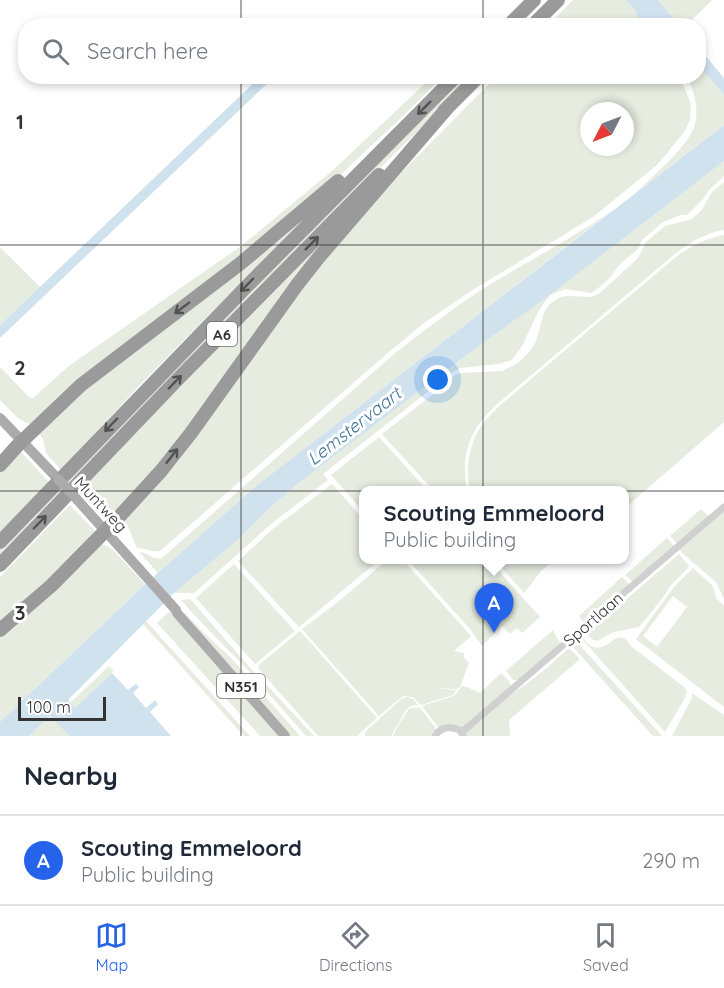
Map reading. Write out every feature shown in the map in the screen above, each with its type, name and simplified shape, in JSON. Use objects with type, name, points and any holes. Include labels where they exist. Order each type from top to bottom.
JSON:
[{"type":"highway","points":[[516,18],[534,0]]},
{"type":"highway","points":[[540,18],[558,0]]},
{"type":"highway","name":"A6","points":[[0,542],[197,337],[448,84]]},
{"type":"highway","name":"A6","points":[[0,565],[225,331],[471,84]]},
{"type":"highway","name":"A6","points":[[0,630],[36,601],[151,483],[319,257],[449,106]]},
{"type":"highway","name":"A6","points":[[0,465],[70,394],[95,373],[241,263],[342,178],[392,140]]},
{"type":"main road","name":"Muntweg","points":[[0,418],[20,443],[176,610],[285,736]]},
{"type":"main road","name":"Muntweg","points":[[0,426],[20,443]]},
{"type":"street","name":"Sportlaan","points":[[435,736],[439,730],[447,728],[457,729],[463,734],[724,507]]},
{"type":"shaded area","points":[[573,0],[626,0],[638,18],[555,18]]},
{"type":"shaded area","points":[[658,0],[712,0],[694,18],[673,18]]},
{"type":"shaded area","points":[[706,74],[724,95],[724,125],[634,194],[667,163],[690,136],[696,121],[694,95],[690,84],[706,84]]},
{"type":"shaded area","points":[[425,84],[435,84],[320,194],[31,425],[19,419],[0,400],[0,367],[28,396],[33,398],[69,366],[241,246],[332,171]]},
{"type":"shaded area","points":[[455,84],[466,84],[378,170],[0,559],[0,548],[67,477]]},
{"type":"shaded area","points":[[489,84],[683,84],[691,104],[690,119],[685,131],[657,165],[593,217],[474,289],[424,323],[160,551],[137,548],[129,529],[122,520],[347,232],[389,185]]},
{"type":"shaded area","points":[[724,161],[724,176],[704,198],[687,215],[663,222],[642,240],[638,249],[619,265],[609,279],[597,289],[591,293],[565,289],[550,295]]},
{"type":"shaded area","points":[[724,182],[724,230],[698,239],[676,253],[496,405],[487,414],[469,443],[465,465],[466,486],[429,486],[382,434],[455,375],[502,371],[518,363],[536,341],[544,312],[549,305],[558,298],[566,296],[592,297],[600,293],[638,258],[646,242],[665,226],[692,219],[701,211],[712,192]]},
{"type":"shaded area","points":[[370,195],[191,432],[118,515],[92,505],[80,491]]},
{"type":"shaded area","points":[[325,197],[135,390],[61,470],[46,453],[43,439],[38,432],[65,403]]},
{"type":"shaded area","points":[[613,210],[256,486],[158,573],[139,552],[162,558],[413,339],[475,294]]},
{"type":"shaded area","points":[[724,235],[724,422],[629,505],[629,486],[470,486],[468,465],[471,448],[478,432],[498,407],[677,256],[711,238]]},
{"type":"shaded area","points":[[0,247],[40,287],[0,325]]},
{"type":"shaded area","points":[[550,295],[539,310],[522,346],[512,360],[499,364],[460,368],[454,371],[323,474],[328,480],[271,524],[194,593],[174,593],[240,538],[296,485],[476,348]]},
{"type":"shaded area","points":[[379,437],[423,486],[359,486],[359,506],[331,475]]},
{"type":"shaded area","points":[[21,452],[49,482],[0,533],[0,470]]},
{"type":"shaded area","points":[[332,484],[359,514],[359,564],[374,564],[299,627],[238,561],[274,528]]},
{"type":"shaded area","points":[[70,505],[96,532],[0,628],[0,577]]},
{"type":"shaded area","points":[[701,509],[709,517],[679,544],[676,543],[670,536]]},
{"type":"shaded area","points":[[724,509],[724,599],[716,582],[679,548]]},
{"type":"shaded area","points":[[667,538],[675,547],[633,582],[625,575]]},
{"type":"shaded area","points":[[102,544],[112,549],[145,584],[0,722],[0,635]]},
{"type":"shaded area","points":[[679,554],[689,566],[688,568],[671,585],[639,627],[614,632],[597,641],[586,634]]},
{"type":"shaded area","points":[[234,564],[295,631],[255,664],[196,598]]},
{"type":"shaded area","points":[[382,564],[407,564],[471,636],[454,651],[464,653],[464,658],[469,663],[460,687],[457,689],[432,688],[456,690],[453,695],[421,705],[413,697],[403,696],[379,716],[302,629]]},
{"type":"shaded area","points":[[412,564],[493,564],[540,617],[522,633],[517,628],[510,634],[502,626],[482,646],[470,629]]},
{"type":"shaded area","points":[[499,564],[550,564],[542,570],[524,593]]},
{"type":"shaded area","points":[[693,568],[713,586],[716,598],[724,606],[724,707],[636,639],[674,587]],"holes":[[[673,596],[687,607],[657,647],[643,636]]]},
{"type":"shaded area","points":[[622,577],[629,587],[586,625],[579,616]]},
{"type":"shaded area","points":[[190,599],[262,679],[259,682],[181,600]]},
{"type":"shaded area","points":[[182,610],[231,658],[300,736],[290,736]]},
{"type":"shaded area","points":[[170,611],[280,736],[260,736],[157,623]]},
{"type":"shaded area","points":[[146,621],[250,736],[244,736],[143,624]]},
{"type":"shaded area","points":[[553,630],[561,645],[520,680],[513,680],[506,671]]},
{"type":"shaded area","points":[[300,631],[377,718],[357,736],[318,736],[259,669],[260,664]]},
{"type":"shaded area","points":[[581,638],[592,646],[599,648],[618,638],[627,640],[632,647],[684,687],[687,691],[686,696],[665,732]]},
{"type":"shaded area","points":[[577,642],[662,736],[653,736],[572,646]]},
{"type":"shaded area","points":[[569,648],[580,659],[509,720],[510,736],[465,736],[484,714],[534,678]]},
{"type":"shaded area","points":[[109,666],[112,673],[75,708],[70,703]]},
{"type":"shaded area","points":[[501,673],[511,686],[464,727],[438,727],[422,706],[453,696],[462,686],[480,693]]},
{"type":"shaded area","points":[[264,682],[314,736],[306,736],[260,684]]},
{"type":"shaded area","points":[[692,693],[724,715],[724,736],[672,736],[692,698]]},
{"type":"shaded area","points":[[407,697],[413,699],[418,705],[406,710],[391,736],[365,736],[365,732],[401,699]]},
{"type":"shaded area","points":[[419,707],[435,727],[434,736],[393,736],[409,709]]},
{"type":"shaded area","points":[[50,716],[69,736],[29,736]]},
{"type":"water","points":[[626,0],[658,0],[673,18],[638,18]]},
{"type":"water","points":[[706,56],[724,78],[724,95],[706,74]]},
{"type":"water","points":[[253,84],[267,84],[0,338],[0,325]]},
{"type":"water","name":"Lemstervaart","points":[[724,125],[724,161],[550,295],[476,348],[296,485],[240,538],[174,593],[69,699],[75,708],[112,673],[128,690],[136,684],[139,687],[133,693],[146,708],[155,700],[158,704],[150,712],[171,736],[69,736],[50,716],[29,736],[0,736],[0,722],[141,588],[256,486]]},
{"type":"place","name":"Scouting Emmeloord","points":[[494,633]]}]
